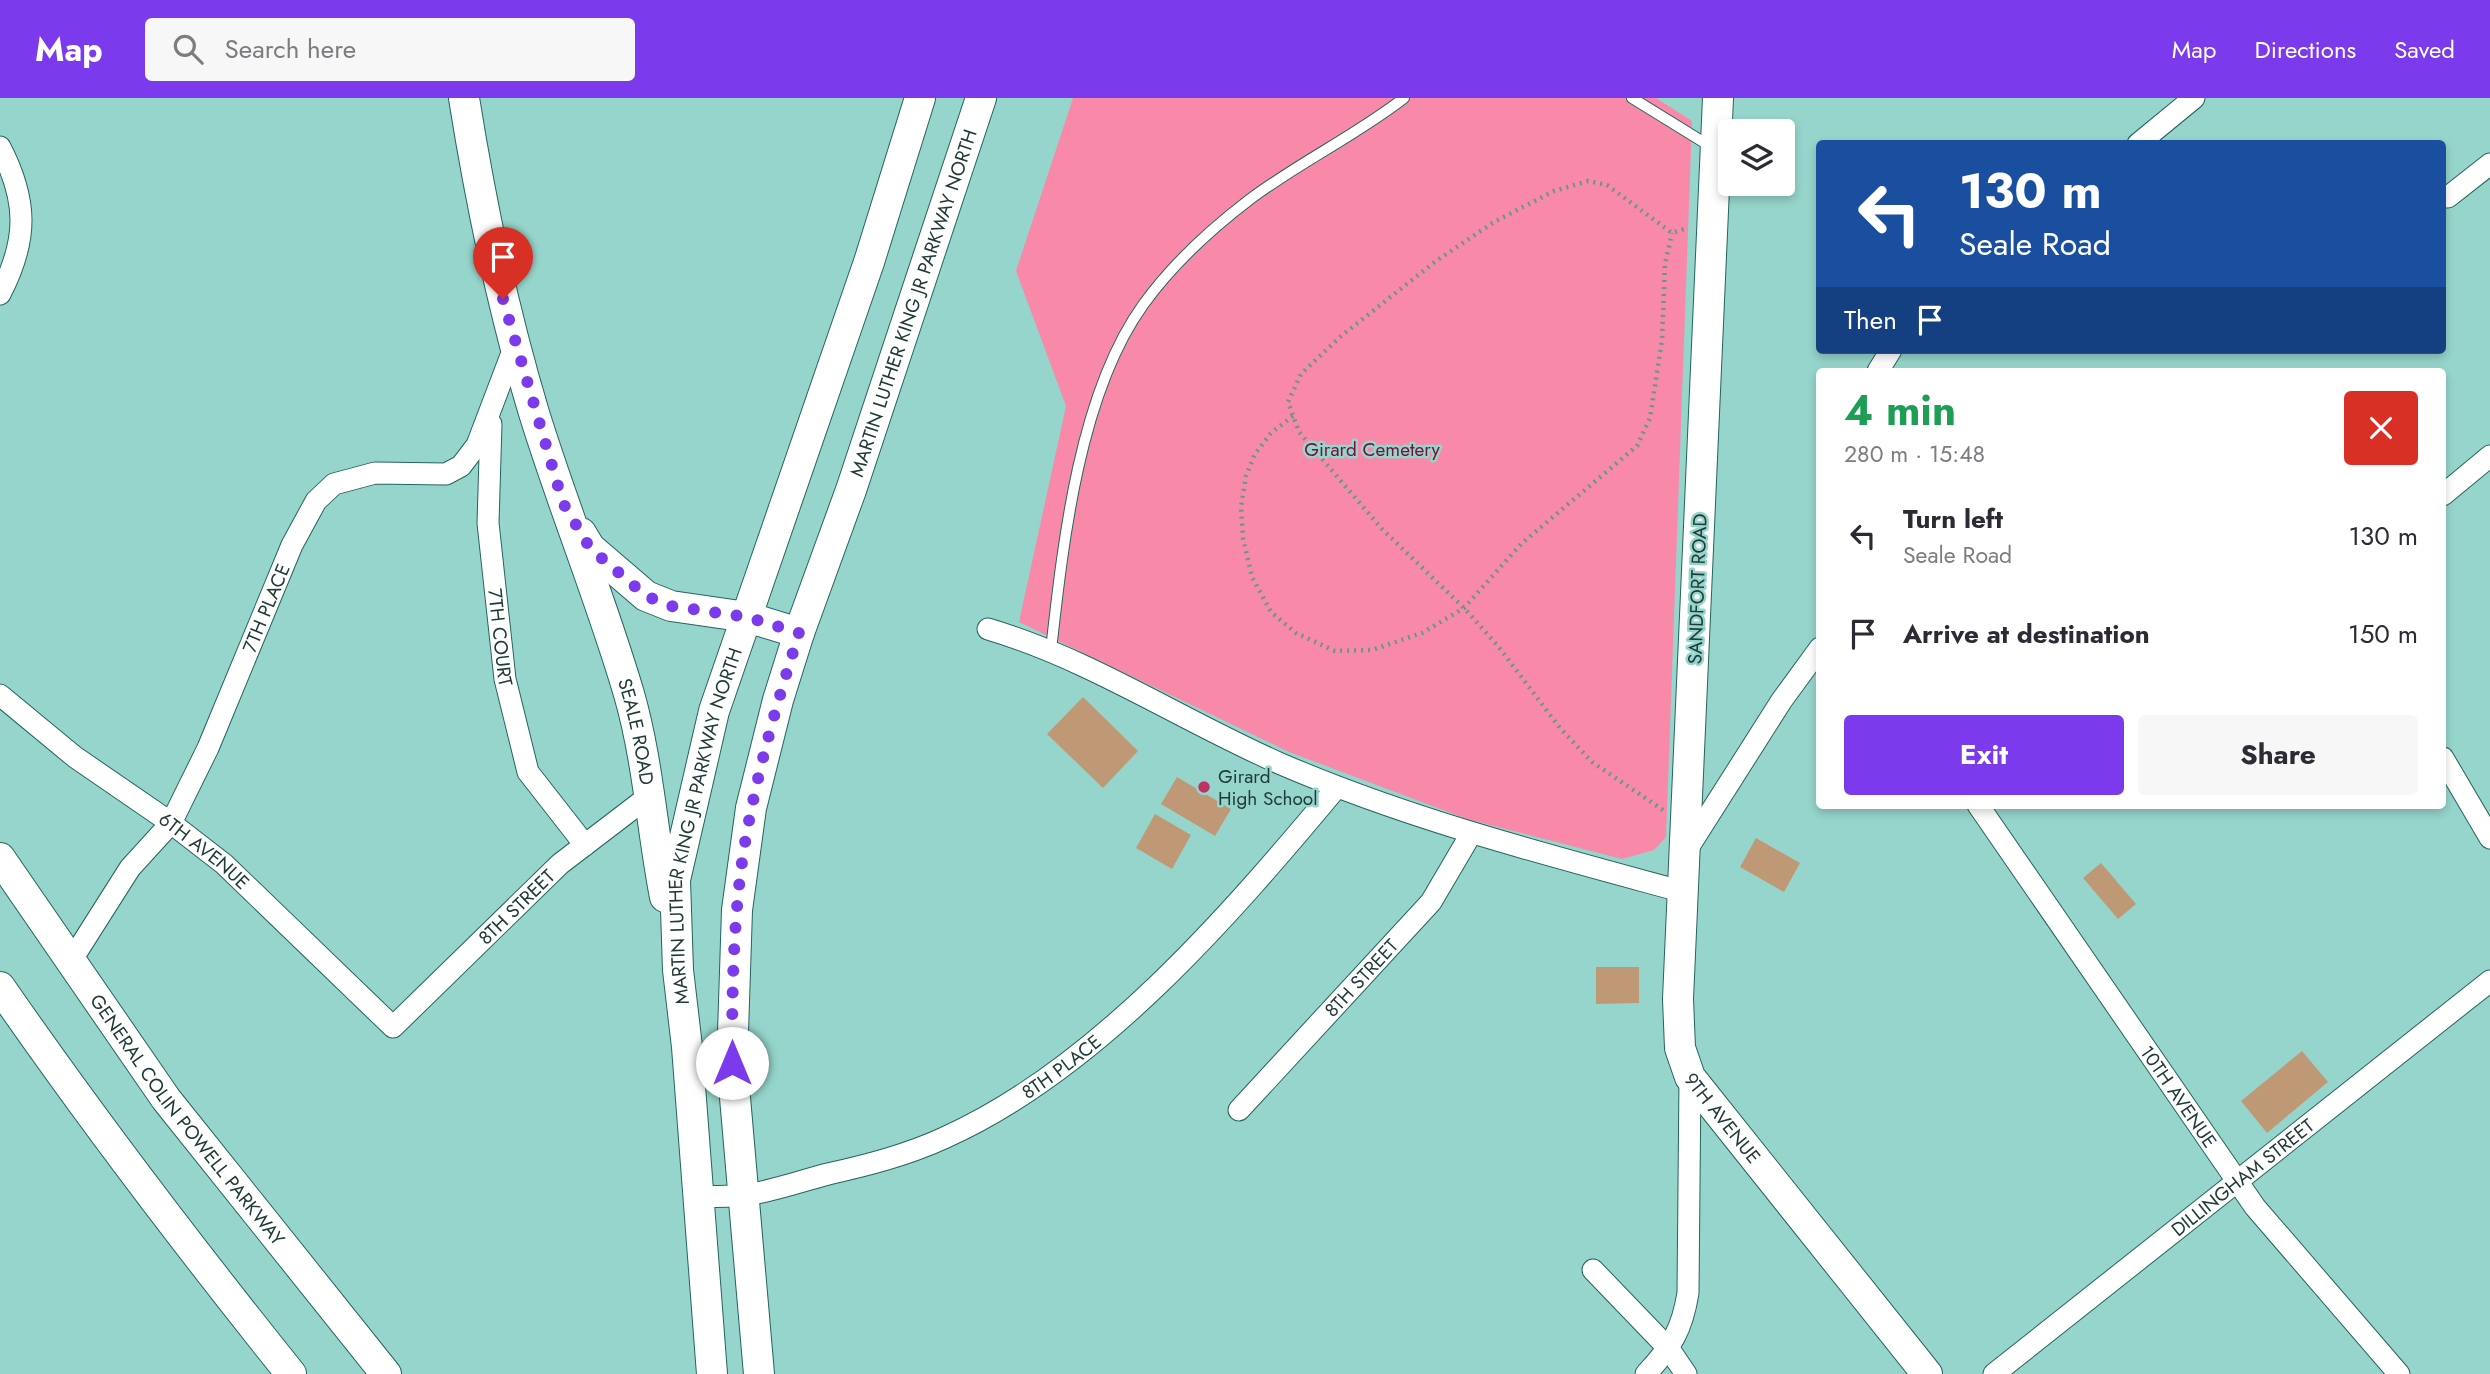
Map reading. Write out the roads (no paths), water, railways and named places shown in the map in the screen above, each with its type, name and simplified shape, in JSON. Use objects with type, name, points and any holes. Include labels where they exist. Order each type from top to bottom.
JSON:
[{"type":"main road","name":"SEALE ROAD","points":[[464,98],[492,253],[515,345],[563,503],[629,696],[678,970]]},
{"type":"main road","name":"MARTIN LUTHER KING JR PARKWAY NORTH","points":[[712,1374],[687,1047],[678,970],[675,880],[714,711],[869,262],[920,98]]},
{"type":"main road","name":"MARTIN LUTHER KING JR PARKWAY NORTH","points":[[759,1374],[746,1195],[732,1063],[737,910],[743,858],[762,757],[799,633],[851,490],[981,98]]},
{"type":"main road","name":"SANDFORT ROAD","points":[[1690,1077],[1680,1048],[1678,999],[1717,98]]},
{"type":"main road","name":"SEALE ROAD","points":[[563,503],[590,548],[646,596],[671,606],[747,617],[799,633]]},
{"type":"main road","name":"GENERAL COLIN POWELL PARKWAY","points":[[0,858],[166,1099],[386,1374]]},
{"type":"main road","points":[[0,987],[73,1093],[165,1217],[291,1374]]},
{"type":"main road","name":"9TH AVENUE","points":[[1690,1077],[1927,1374]]},
{"type":"street","points":[[2143,140],[2194,98]]},
{"type":"street","points":[[0,147],[16,181],[22,232],[17,256],[0,295]]},
{"type":"street","points":[[2448,197],[2490,164]]},
{"type":"street","name":"7TH PLACE","points":[[71,961],[131,868],[171,823],[208,748],[292,545],[316,501],[334,484],[375,473],[446,474],[461,466],[477,445],[515,345]]},
{"type":"street","name":"7TH COURT","points":[[492,405],[488,523],[505,679],[528,772],[585,845]]},
{"type":"street","points":[[2446,493],[2487,465]]},
{"type":"street","points":[[988,629],[1051,650],[1222,736],[1337,787],[1471,834],[1684,892]]},
{"type":"street","points":[[1687,838],[1816,653]]},
{"type":"street","name":"6TH AVENUE","points":[[0,695],[75,757],[171,823],[223,864],[393,1027]]},
{"type":"street","points":[[2446,763],[2490,838]]},
{"type":"street","name":"8TH PLACE","points":[[698,1197],[746,1195],[897,1157],[968,1126],[1035,1087],[1096,1039],[1191,951],[1246,896],[1337,787]]},
{"type":"street","name":"8TH STREET","points":[[393,1027],[560,864],[649,796]]},
{"type":"street","name":"10TH AVENUE","points":[[1981,809],[2255,1206],[2399,1374]]},
{"type":"street","name":"8TH STREET","points":[[1239,1110],[1431,902],[1471,834]]},
{"type":"street","name":"DILLINGHAM STREET","points":[[1994,1374],[2240,1182],[2490,981]]},
{"type":"street","name":"9TH AVENUE","points":[[1646,1374],[1669,1349],[1683,1323],[1688,1293],[1690,1077]]},
{"type":"street","points":[[1593,1270],[1669,1349],[1686,1374]]},
{"type":"lane","points":[[1051,650],[1060,574],[1083,449],[1112,360],[1143,305],[1170,273],[1250,200],[1367,127],[1404,98]]},
{"type":"lane","points":[[1632,98],[1715,149]]},
{"type":"place","name":"Girard High School","points":[[1204,787]]},
{"type":"park label","name":"Girard Cemetery","points":[[1372,449]]}]
